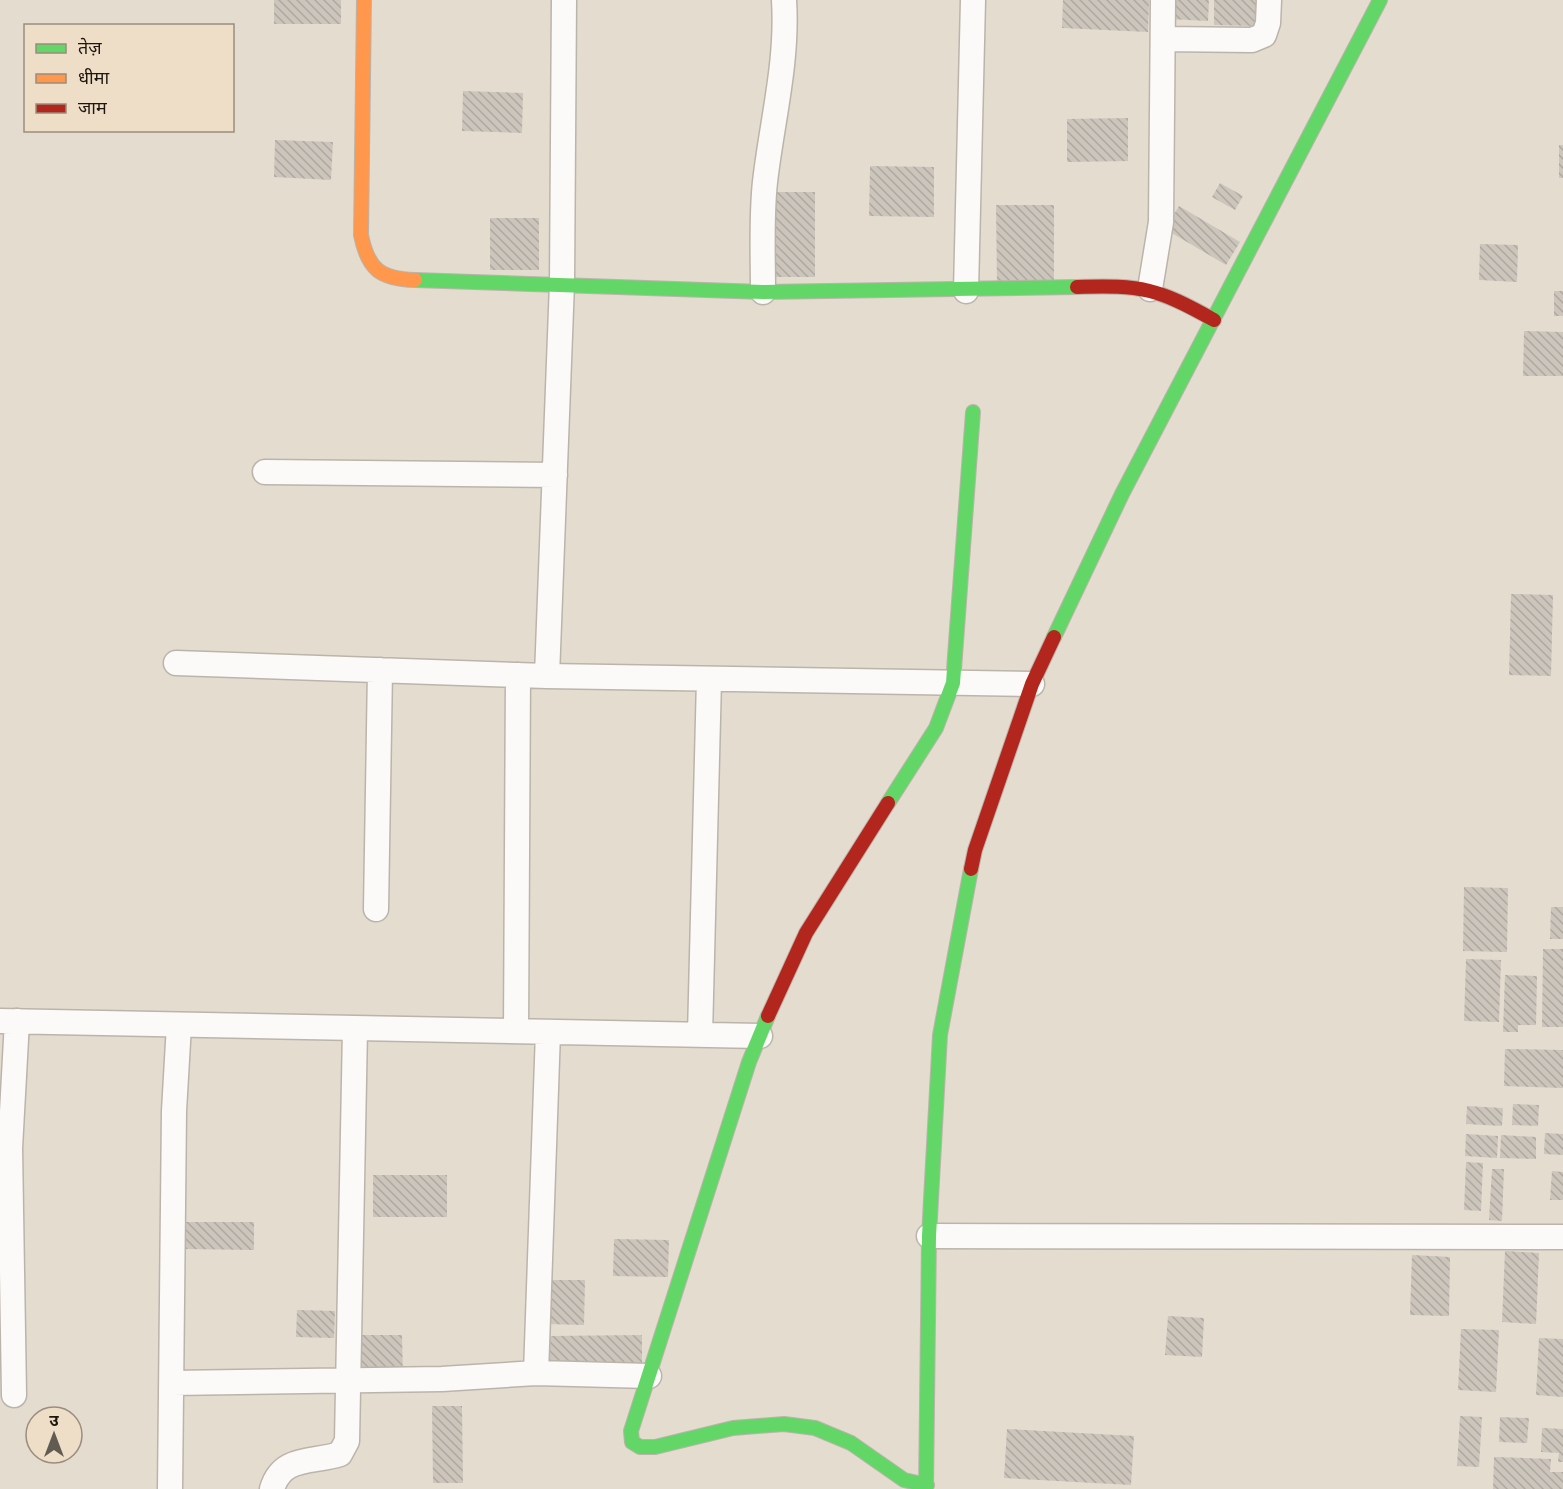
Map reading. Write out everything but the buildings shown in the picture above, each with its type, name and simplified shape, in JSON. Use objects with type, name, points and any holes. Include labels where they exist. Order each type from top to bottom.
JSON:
[{"type":"street","points":[[364,0],[361,235],[365,255],[375,271],[394,279],[562,282],[763,292],[966,291],[1123,286],[1150,290],[1174,298],[1214,320]]},
{"type":"street","points":[[547,676],[562,282],[564,0]]},
{"type":"street","points":[[763,292],[765,182],[781,90],[786,28],[784,0]]},
{"type":"street","points":[[966,291],[973,0]]},
{"type":"street","points":[[1150,290],[1161,222],[1163,0]]},
{"type":"street","points":[[1163,39],[1252,39],[1264,34],[1268,22],[1269,0]]},
{"type":"street","points":[[973,412],[953,683],[947,704],[936,728],[806,933],[749,1062],[631,1431],[632,1442],[640,1447],[677,1443],[733,1428],[784,1424],[815,1428],[851,1443],[904,1480],[926,1487],[929,1236],[940,1035],[975,850],[1032,684],[1122,494],[1380,0]]},
{"type":"street","points":[[265,472],[555,475]]},
{"type":"street","points":[[176,663],[547,676],[1032,684]]},
{"type":"street","points":[[376,909],[380,670]]},
{"type":"street","points":[[516,1031],[518,675]]},
{"type":"street","points":[[700,1035],[709,679]]},
{"type":"street","points":[[14,1395],[8,1021],[760,1036]]},
{"type":"street","points":[[170,1489],[174,1111],[179,1025]]},
{"type":"street","points":[[272,1489],[279,1473],[289,1464],[340,1454],[348,1441],[355,1029]]},
{"type":"street","points":[[536,1373],[548,1032]]},
{"type":"street","points":[[929,1236],[1563,1238]]},
{"type":"street","points":[[172,1383],[348,1381],[536,1373],[649,1376]]},
{"type":"traffic: fast","points":[[1054,637],[1122,494],[1380,0]]},
{"type":"traffic: fast","points":[[415,280],[763,292],[1077,287]]},
{"type":"traffic: fast","points":[[888,803],[936,728],[953,683],[973,412]]},
{"type":"traffic: fast","points":[[926,1489],[929,1236],[940,1035],[971,869]]},
{"type":"traffic: fast","points":[[768,1016],[749,1062],[631,1431],[632,1442],[640,1447],[655,1447],[733,1428],[784,1424],[815,1428],[851,1443],[904,1480],[927,1485]]},
{"type":"traffic: slow","points":[[364,0],[361,235],[368,257],[378,270],[385,275],[415,280]]},
{"type":"traffic: jam","points":[[1077,287],[1118,287],[1148,291],[1178,301],[1214,320]]},
{"type":"traffic: jam","points":[[971,869],[975,850],[1032,684],[1054,637]]},
{"type":"traffic: jam","points":[[768,1016],[806,933],[888,803]]}]
